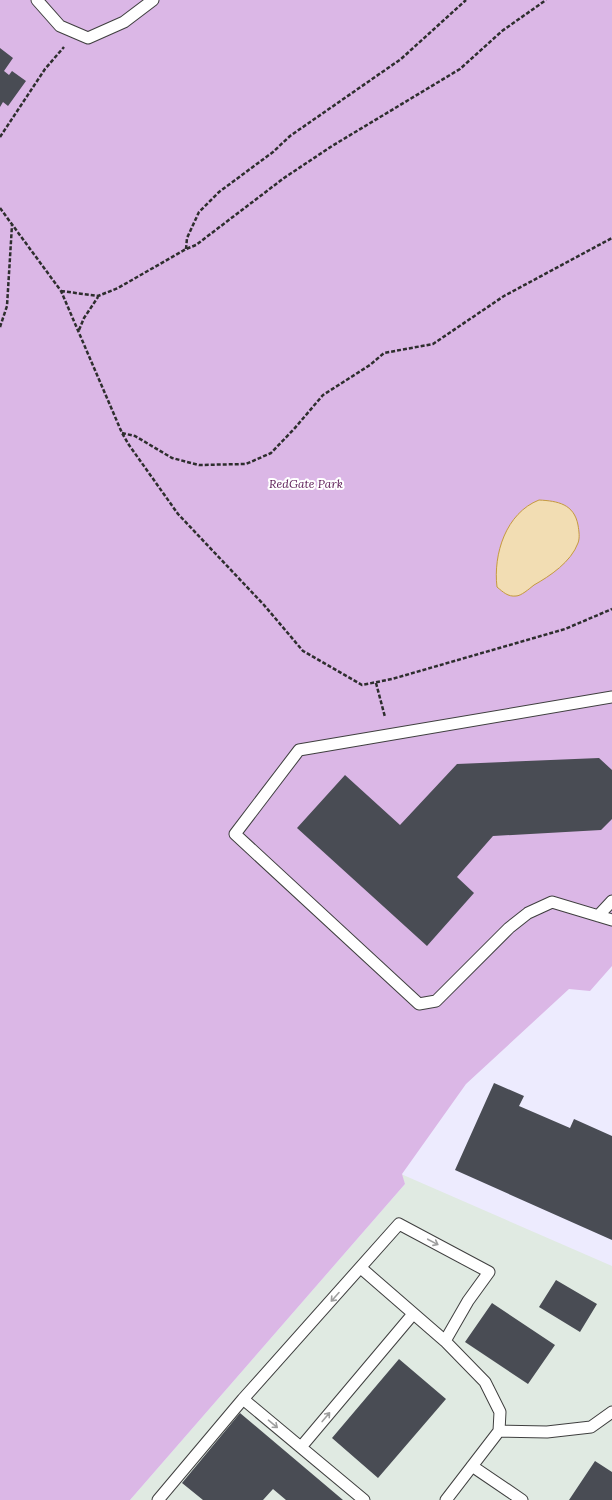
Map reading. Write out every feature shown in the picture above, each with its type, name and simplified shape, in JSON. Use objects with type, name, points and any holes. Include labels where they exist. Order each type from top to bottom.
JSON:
[{"type":"lane","points":[[37,0],[60,26],[88,38],[124,22],[154,0]]},
{"type":"lane","points":[[612,697],[299,750],[235,834],[418,1004],[436,1001],[510,928],[528,913],[552,902],[612,920]]},
{"type":"lane","points":[[598,916],[612,901]]},
{"type":"lane","points":[[158,1500],[243,1399],[399,1224],[489,1272],[468,1301],[445,1341]]},
{"type":"lane","points":[[361,1268],[445,1341],[485,1382],[500,1412],[499,1431],[446,1500]]},
{"type":"lane","points":[[301,1447],[413,1314]]},
{"type":"lane","points":[[243,1399],[364,1500]]},
{"type":"lane","points":[[499,1431],[547,1432],[591,1428],[612,1412]]},
{"type":"lane","points":[[472,1466],[522,1500]]},
{"type":"path","points":[[186,249],[187,238],[199,212],[219,192],[273,152],[290,136],[401,59],[466,0]]},
{"type":"path","points":[[61,291],[98,296],[118,288],[186,249],[196,245],[265,190],[332,146],[460,69],[502,31],[546,0]]},
{"type":"path","points":[[0,137],[45,69],[76,33]]},
{"type":"path","points":[[0,208],[61,291],[122,433],[178,514],[264,605],[303,651],[362,685],[376,683],[565,629],[612,609]]},
{"type":"path","points":[[0,327],[7,306],[12,224]]},
{"type":"path","points":[[122,433],[135,436],[172,458],[179,460],[200,465],[246,464],[271,453],[323,395],[384,353],[433,344],[504,296],[612,238]]},
{"type":"path","points":[[79,330],[84,318],[98,296]]},
{"type":"path","points":[[376,683],[389,735]]},
{"type":"shaded area","points":[[539,500],[559,503],[569,508],[573,512],[578,525],[579,541],[575,550],[559,568],[523,594],[518,596],[510,596],[497,587],[497,561],[500,548],[504,536],[518,514]]},
{"type":"shaded area","points":[[401,1174],[612,1266],[612,1500],[130,1500],[405,1184]]},
{"type":"green space","name":"RedGate Park","points":[[0,0],[612,0],[612,966],[590,991],[569,989],[466,1084],[402,1174],[405,1184],[130,1500],[0,1500]]},
{"type":"building","points":[[0,48],[13,58],[4,71],[9,75],[12,71],[26,81],[8,106],[3,102],[0,107]]},
{"type":"building","points":[[599,758],[612,770],[612,819],[601,830],[493,836],[457,877],[474,893],[427,946],[297,828],[345,775],[400,825],[457,764]]},
{"type":"building","points":[[494,1083],[524,1096],[519,1106],[570,1128],[574,1119],[612,1136],[612,1240],[455,1170]]},
{"type":"building","points":[[556,1280],[597,1304],[580,1332],[539,1307]]},
{"type":"building","points":[[492,1303],[555,1345],[528,1384],[465,1342]]},
{"type":"building","points":[[399,1359],[446,1399],[378,1478],[332,1438]]},
{"type":"building","points":[[240,1413],[343,1500],[286,1500],[273,1489],[263,1500],[203,1500],[182,1483]]},
{"type":"building","points":[[595,1461],[612,1472],[612,1500],[569,1500]]}]
